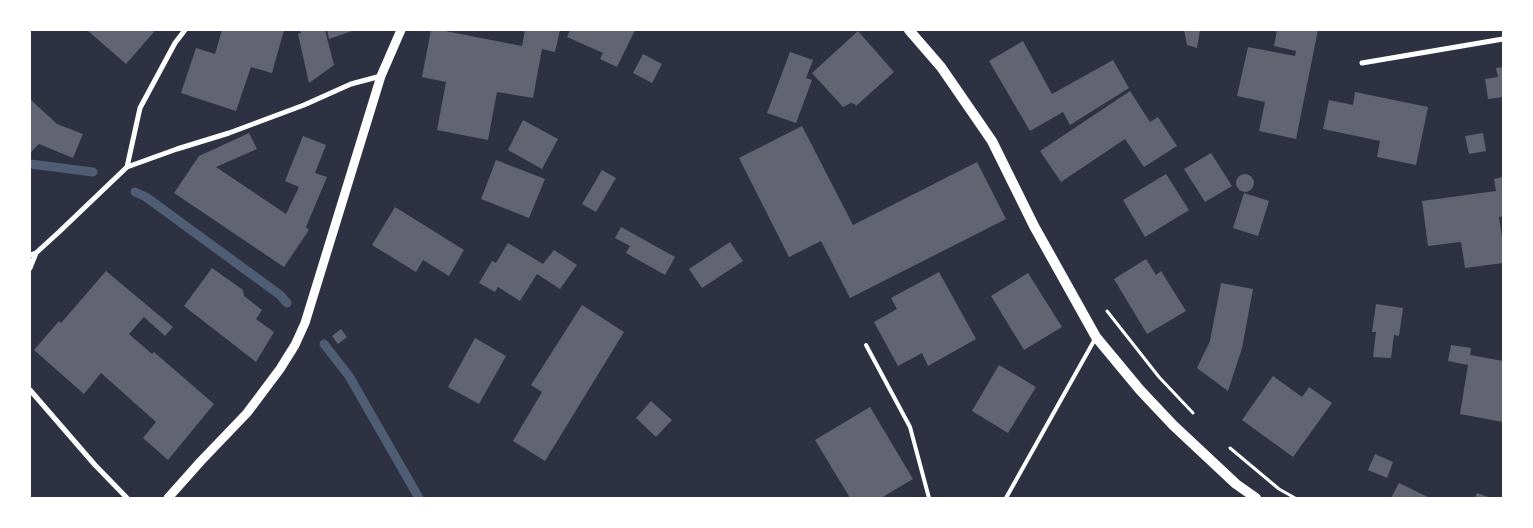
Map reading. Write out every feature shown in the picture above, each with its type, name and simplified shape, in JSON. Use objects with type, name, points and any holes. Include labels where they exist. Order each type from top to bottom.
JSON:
[{"type":"main road","points":[[909,30],[941,67],[992,141],[1037,233],[1096,337],[1140,390],[1173,425],[1236,484],[1256,498]]},
{"type":"street","points":[[127,167],[140,108],[175,43],[185,30]]},
{"type":"street","points":[[168,498],[247,413],[280,369],[295,345],[308,317],[381,76],[401,30]]},
{"type":"street","points":[[1362,63],[1503,39]]},
{"type":"street","points":[[30,268],[33,254],[127,167],[229,133],[304,105],[351,84],[381,76]]},
{"type":"street","points":[[30,390],[127,498]]},
{"type":"lane","points":[[1006,498],[1096,337]]},
{"type":"lane","points":[[866,345],[910,427],[929,498]]},
{"type":"path","points":[[1105,308],[1158,377],[1197,418]]},
{"type":"path","points":[[1223,442],[1279,489],[1295,498]]},
{"type":"building","points":[[87,30],[152,30],[154,32],[126,64]]},
{"type":"building","points":[[222,30],[284,30],[272,73],[251,67],[236,111],[181,93],[196,48],[215,54]]},
{"type":"building","points":[[300,30],[325,30],[334,65],[309,83],[298,34],[301,33]]},
{"type":"building","points":[[327,30],[355,30],[329,39]]},
{"type":"building","points":[[431,30],[440,30],[522,46],[525,30],[560,30],[555,52],[542,49],[533,98],[497,92],[488,140],[437,130],[446,82],[422,77]]},
{"type":"building","points":[[570,30],[635,30],[617,67],[600,59],[603,53],[567,37]]},
{"type":"building","points":[[1184,30],[1200,30],[1197,48],[1187,45]]},
{"type":"building","points":[[1277,30],[1318,30],[1296,139],[1259,131],[1265,102],[1237,96],[1248,47],[1295,56],[1296,51],[1274,46]]},
{"type":"building","points":[[858,31],[894,72],[856,106],[851,103],[843,107],[812,73]]},
{"type":"building","points":[[1023,41],[1052,94],[1113,60],[1129,88],[1070,125],[1063,112],[1030,131],[989,61]]},
{"type":"building","points":[[790,52],[813,60],[806,78],[812,80],[796,123],[767,113]]},
{"type":"building","points":[[643,54],[662,64],[652,83],[633,73]]},
{"type":"building","points":[[1503,67],[1503,97],[1488,99],[1485,79],[1498,77],[1496,68]]},
{"type":"building","points":[[1130,91],[1150,122],[1158,117],[1177,146],[1144,167],[1125,139],[1061,182],[1040,151]]},
{"type":"building","points":[[1355,92],[1428,107],[1416,165],[1377,157],[1380,141],[1323,129],[1329,100],[1353,105]]},
{"type":"building","points":[[30,99],[57,124],[83,134],[73,158],[39,144],[30,153]]},
{"type":"building","points":[[523,120],[558,139],[542,169],[508,150]]},
{"type":"building","points":[[802,126],[853,225],[977,162],[1006,219],[850,298],[821,241],[789,257],[739,158]]},
{"type":"building","points":[[249,133],[257,149],[216,167],[286,214],[299,187],[285,181],[303,136],[326,145],[315,173],[327,177],[306,227],[309,230],[284,267],[174,193],[199,156]]},
{"type":"building","points":[[1483,133],[1486,151],[1469,154],[1465,136]]},
{"type":"building","points":[[1211,153],[1232,186],[1205,202],[1184,169]]},
{"type":"building","points":[[496,160],[545,179],[529,218],[481,199]]},
{"type":"building","points":[[602,170],[616,178],[596,212],[582,204]]},
{"type":"building","points":[[1166,174],[1189,210],[1145,237],[1123,200]]},
{"type":"building","points":[[1245,174],[1251,177],[1254,183],[1251,189],[1245,192],[1239,189],[1236,183],[1239,177]]},
{"type":"building","points":[[1503,177],[1503,216],[1499,217],[1503,245],[1503,263],[1465,268],[1461,242],[1428,246],[1422,201],[1496,191],[1494,179]]},
{"type":"building","points":[[1244,193],[1269,201],[1258,236],[1233,228]]},
{"type":"building","points":[[395,207],[464,250],[449,276],[423,260],[416,272],[372,245]]},
{"type":"building","points":[[621,227],[675,257],[665,275],[626,253],[630,246],[615,238]]},
{"type":"building","points":[[730,242],[743,261],[702,288],[689,269]]},
{"type":"building","points":[[508,243],[543,264],[554,250],[577,265],[560,289],[537,274],[520,301],[498,287],[495,292],[479,283],[492,261],[496,263]]},
{"type":"building","points":[[1146,259],[1156,275],[1161,271],[1186,311],[1147,334],[1114,279]]},
{"type":"building","points":[[212,268],[243,290],[244,296],[262,310],[256,319],[274,332],[256,362],[184,306]]},
{"type":"building","points":[[106,271],[173,327],[165,336],[144,317],[129,334],[152,354],[154,352],[214,404],[168,460],[143,438],[156,422],[101,373],[84,394],[34,350],[59,321],[61,323]]},
{"type":"building","points":[[939,272],[976,339],[928,366],[922,353],[898,366],[874,322],[897,309],[891,298]]},
{"type":"building","points":[[1028,273],[1062,327],[1024,350],[991,296]]},
{"type":"building","points":[[1221,283],[1253,289],[1242,348],[1228,391],[1197,368],[1210,341]]},
{"type":"building","points":[[1376,304],[1403,308],[1399,336],[1394,335],[1391,358],[1373,357],[1376,332],[1372,332]]},
{"type":"building","points":[[582,305],[624,332],[545,461],[513,441],[542,392],[531,385]]},
{"type":"building","points":[[341,329],[347,337],[338,344],[332,336]]},
{"type":"building","points":[[475,338],[506,356],[479,404],[448,387]]},
{"type":"building","points":[[1451,345],[1471,348],[1470,355],[1503,361],[1503,422],[1460,414],[1468,365],[1448,361]]},
{"type":"building","points":[[999,365],[1036,387],[1008,433],[972,411]]},
{"type":"building","points":[[1273,376],[1302,397],[1309,387],[1332,403],[1293,457],[1242,420]]},
{"type":"building","points":[[651,401],[672,420],[656,437],[636,418]]},
{"type":"building","points":[[870,407],[913,479],[881,498],[850,498],[815,440]]},
{"type":"building","points":[[1375,454],[1393,462],[1387,478],[1368,470]]},
{"type":"building","points":[[1399,483],[1430,498],[1391,498]]},
{"type":"building","points":[[1477,493],[1491,498],[1475,498]]},
{"type":"waterway","points":[[30,164],[93,172]]},
{"type":"waterway","points":[[135,192],[146,197],[280,295],[287,303]]},
{"type":"waterway","points":[[324,344],[349,376],[419,498]]}]
